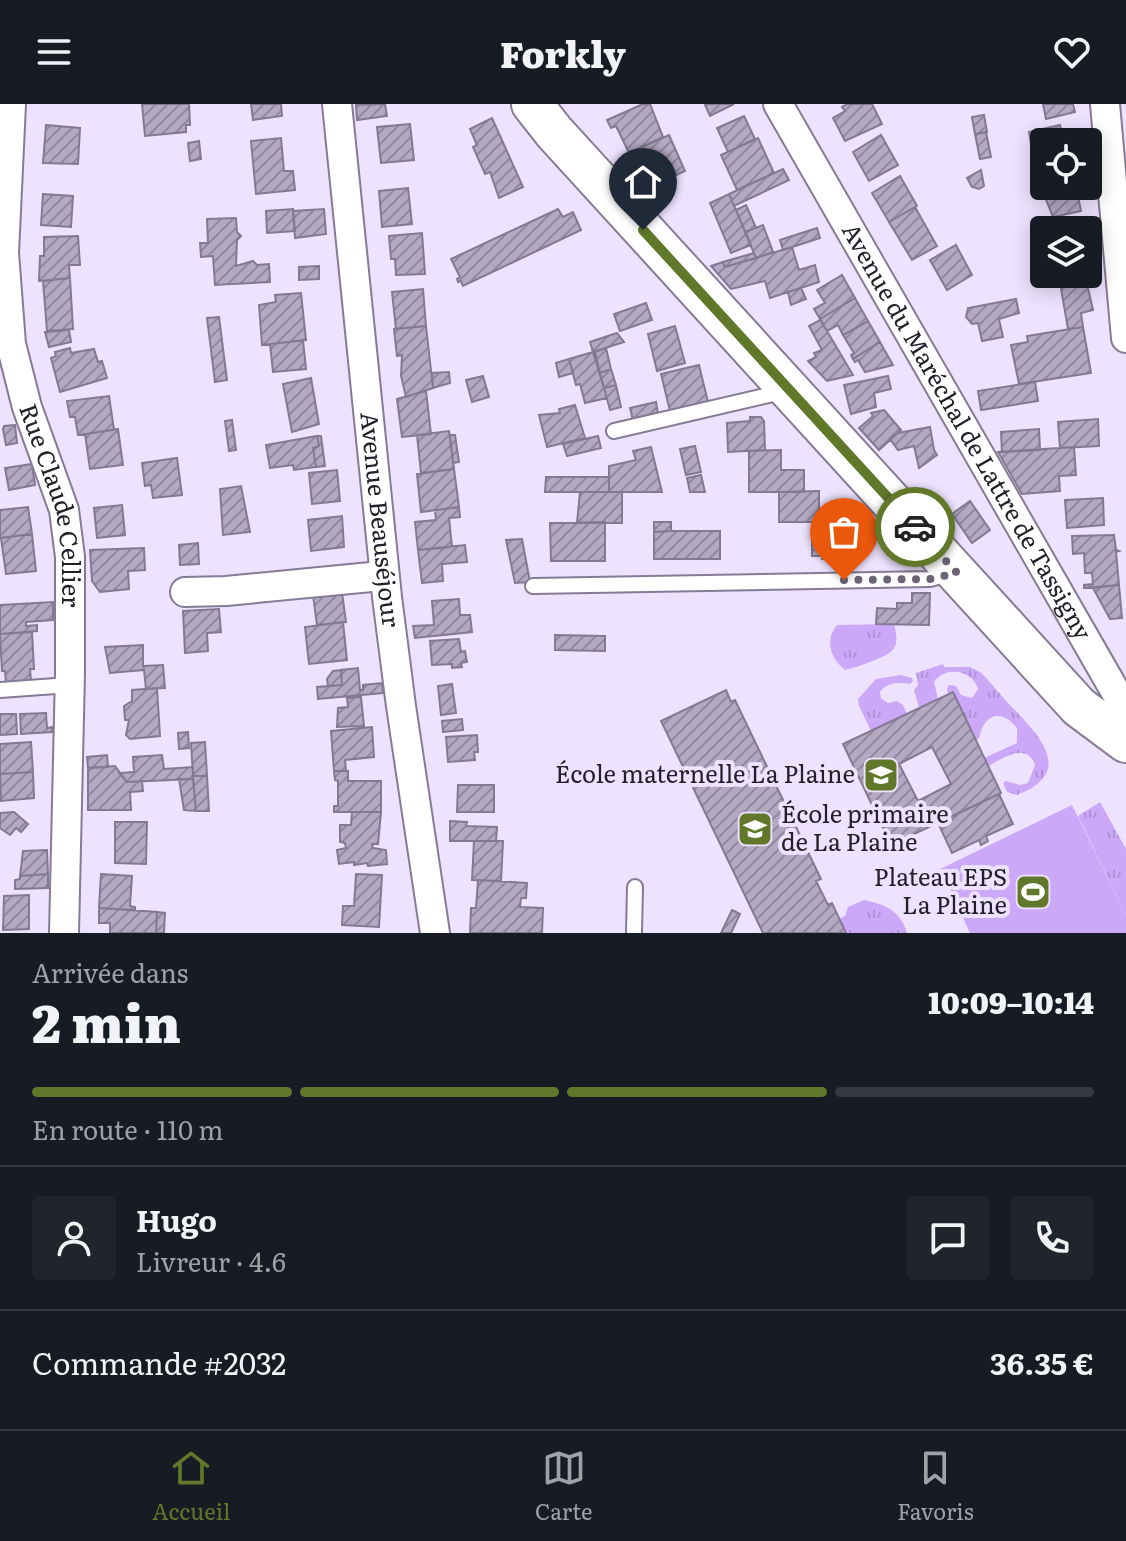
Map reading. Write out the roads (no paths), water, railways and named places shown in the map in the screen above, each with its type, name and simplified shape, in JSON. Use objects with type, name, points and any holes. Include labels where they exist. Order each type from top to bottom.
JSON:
[{"type":"street","name":"Rue Claude Cellier","points":[[11,104],[4,253],[13,356],[27,407],[64,510],[70,557],[64,933]]},
{"type":"street","name":"Avenue Beauséjour","points":[[337,104],[387,597],[435,933]]},
{"type":"street","points":[[532,104],[554,132],[1079,707],[1126,743],[1126,760]]},
{"type":"street","name":"Avenue du Maréchal de Lattre de Tassigny","points":[[778,104],[1126,710]]},
{"type":"street","points":[[1105,104],[1125,326]]},
{"type":"street","points":[[185,592],[371,577]]},
{"type":"lane","points":[[614,431],[789,391]]},
{"type":"lane","points":[[533,586],[930,579],[957,573]]},
{"type":"lane","points":[[0,690],[70,685]]},
{"type":"lane","points":[[634,933],[635,887]]},
{"type":"place","name":"École maternelle La Plaine","points":[[881,775]]},
{"type":"place","name":"École primaire de La Plaine","points":[[755,829]]},
{"type":"place","name":"Plateau EPS La Plaine","points":[[1033,892]]}]
